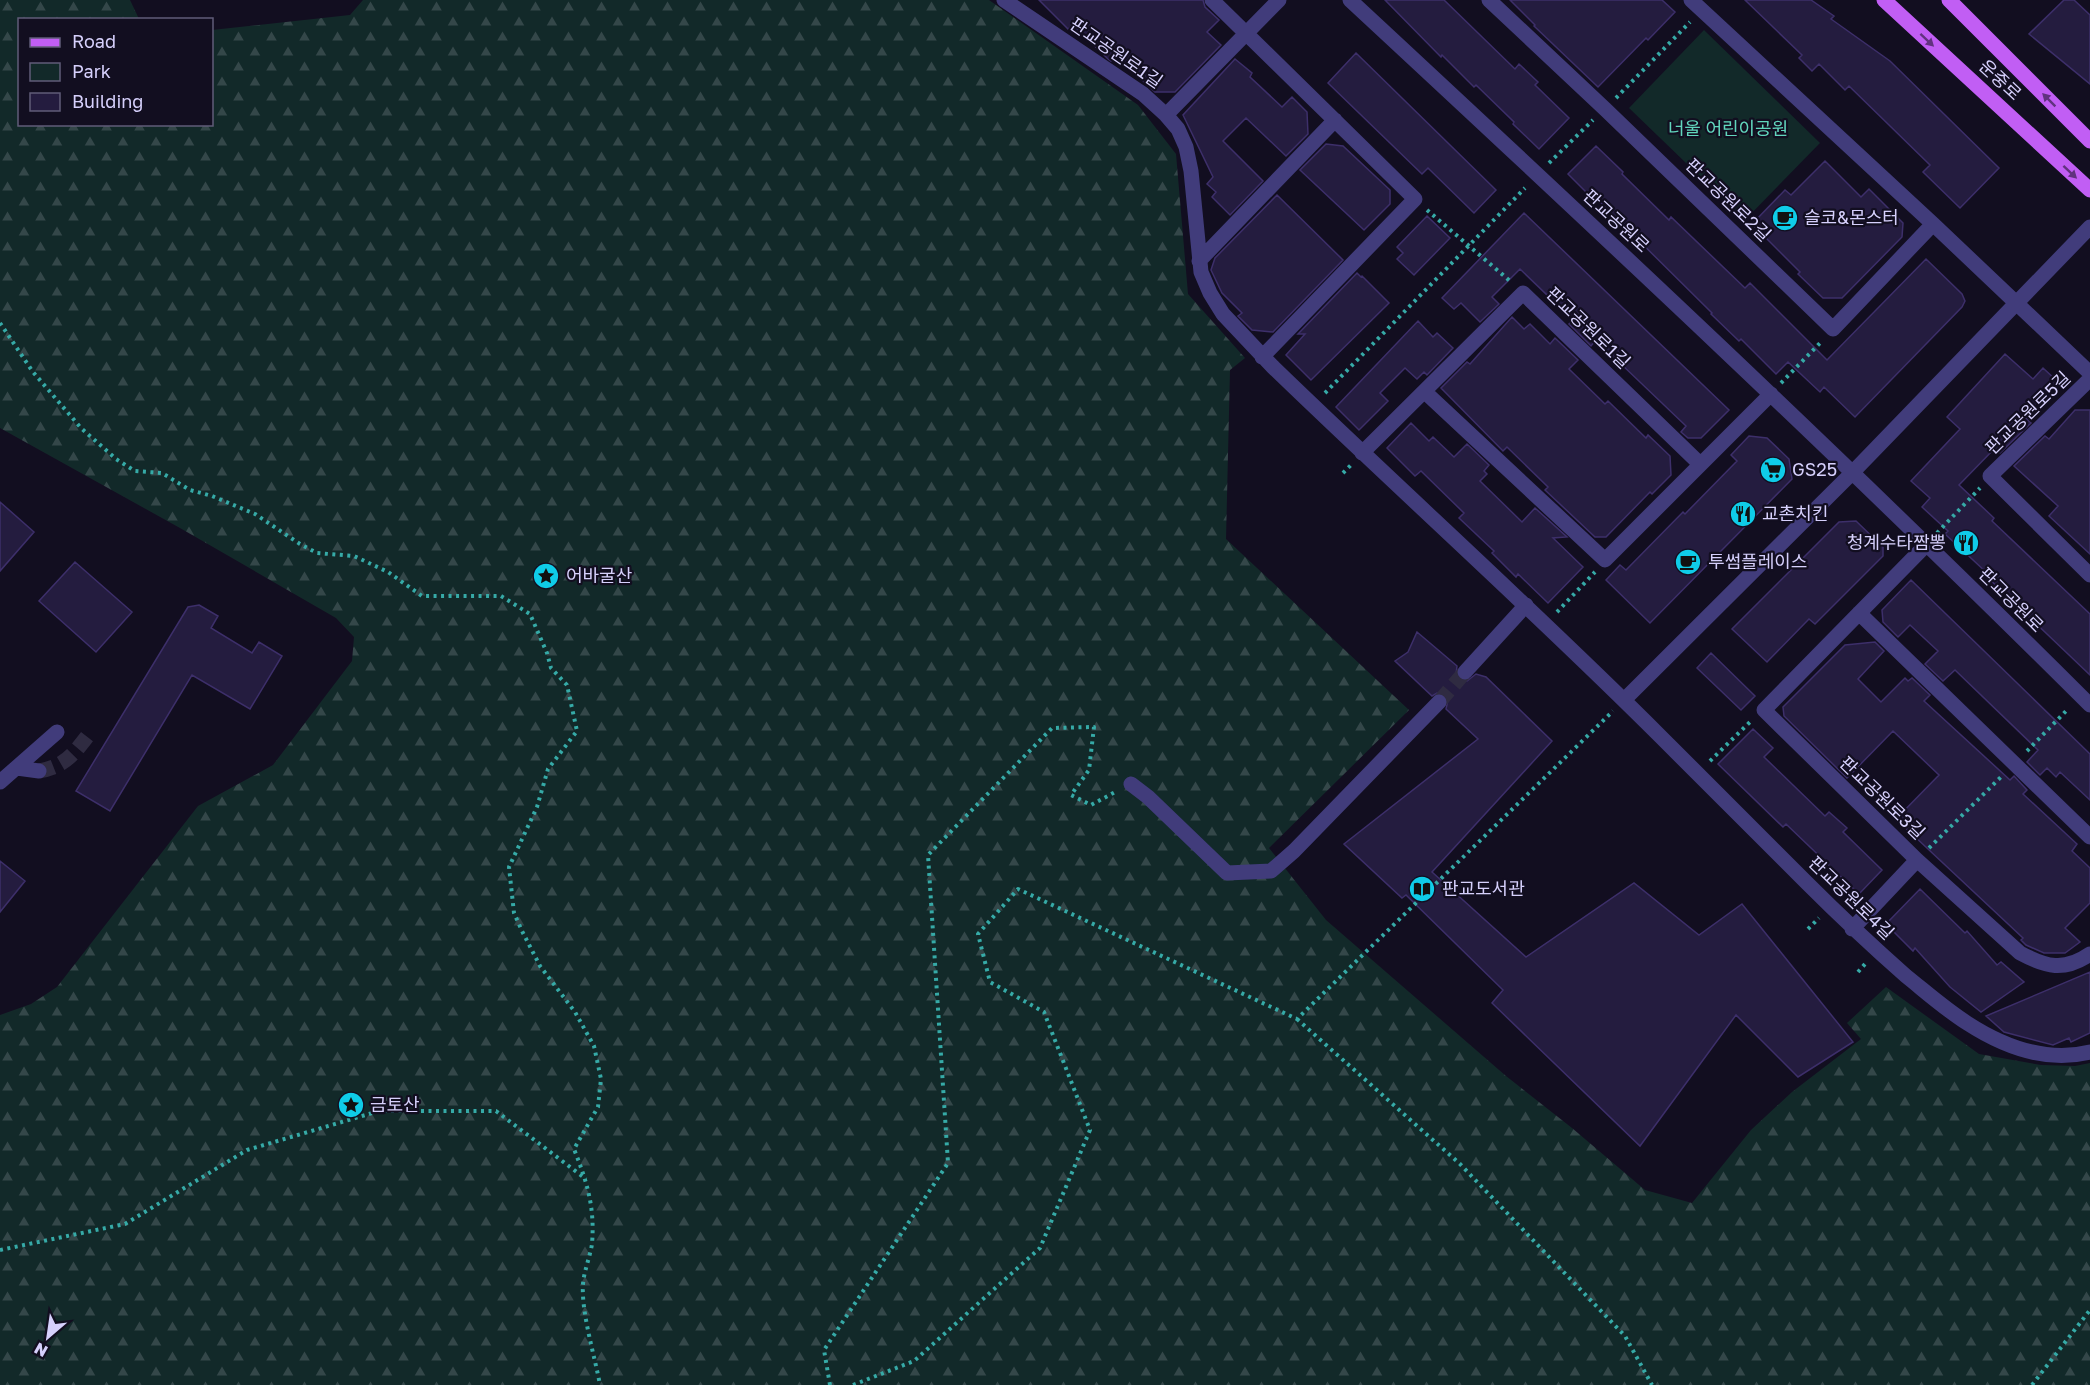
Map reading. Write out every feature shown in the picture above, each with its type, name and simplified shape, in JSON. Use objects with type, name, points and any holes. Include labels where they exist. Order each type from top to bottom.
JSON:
[{"type":"main road","name":"운중로","points":[[1884,0],[2090,190]]},
{"type":"main road","name":"운중로","points":[[1949,0],[2090,141]]},
{"type":"street","name":"판교공원로1길","points":[[1004,0],[1143,94],[1166,115],[1178,129],[1186,147],[1191,171],[1201,272],[1223,314],[1262,357],[1624,700]]},
{"type":"street","points":[[1212,0],[1415,199],[1262,357]]},
{"type":"street","points":[[1166,115],[1279,0]]},
{"type":"street","name":"판교공원로","points":[[1350,0],[1771,394],[2090,705]]},
{"type":"street","name":"판교공원로2길","points":[[1488,0],[1605,109],[1833,329]]},
{"type":"street","points":[[1697,5],[2016,303]]},
{"type":"street","points":[[1199,261],[1335,120]]},
{"type":"street","points":[[1833,329],[1933,224]]},
{"type":"street","points":[[1624,700],[1852,472],[2090,227]]},
{"type":"street","name":"판교공원로1길","points":[[1362,453],[1523,293],[1700,464]]},
{"type":"street","name":"판교공원로5길","points":[[2016,303],[2090,373]]},
{"type":"street","name":"판교공원로5길","points":[[2090,379],[1990,476],[2090,575]]},
{"type":"street","points":[[1425,392],[1605,560],[1771,394]]},
{"type":"street","points":[[1764,710],[1927,544]]},
{"type":"street","points":[[1465,672],[1526,605]]},
{"type":"street","points":[[1859,613],[2090,837]]},
{"type":"street","name":"판교공원로4길","points":[[1624,700],[1852,928],[1947,1010],[1994,1038],[2040,1055],[2061,1056],[2090,1052]]},
{"type":"street","points":[[1131,784],[1148,796],[1227,873],[1271,871],[1294,851],[1439,702]]},
{"type":"street","name":"판교공원로3길","points":[[1764,710],[1917,860],[2020,953],[2036,962],[2053,966],[2068,965],[2090,954]]},
{"type":"street","points":[[0,782],[57,732]]},
{"type":"street","points":[[17,768],[39,771]]},
{"type":"street","points":[[1852,928],[1917,860]]},
{"type":"path","points":[[1312,405],[1605,109],[1697,5]]},
{"type":"path","points":[[1415,199],[1523,293]]},
{"type":"path","points":[[0,323],[33,372],[81,428],[116,459],[135,471],[162,473],[190,490],[212,496],[255,514],[317,553],[354,556],[388,572],[422,596],[501,596],[530,614],[551,668],[567,685],[577,731],[548,770],[537,807],[509,867],[514,913],[522,932],[540,966],[575,1012],[594,1046],[601,1079],[598,1107],[574,1149],[586,1179],[593,1209],[592,1245],[583,1284],[586,1316],[600,1385]]},
{"type":"path","points":[[1771,394],[1833,329]]},
{"type":"path","points":[[1927,544],[1990,476]]},
{"type":"path","points":[[1545,625],[1605,560]]},
{"type":"path","points":[[1297,1018],[1624,700]]},
{"type":"path","points":[[1698,774],[1764,710]]},
{"type":"path","points":[[830,1385],[824,1350],[948,1163],[928,855],[1052,728],[1094,728],[1089,770],[1071,795],[1091,805],[1131,784]]},
{"type":"path","points":[[853,1385],[914,1361],[1040,1248],[1090,1130],[1044,1012],[990,982],[978,934],[1018,889],[1297,1018],[1460,1164],[1625,1336],[1652,1385]]},
{"type":"path","points":[[0,1250],[126,1224],[247,1150],[379,1112],[496,1111],[586,1179]]},
{"type":"path","points":[[2032,1385],[2090,1310]]},
{"type":"green space","points":[[0,0],[130,0],[139,18],[18,18],[18,126],[213,126],[213,30],[350,15],[363,0],[989,0],[1138,105],[1176,154],[1188,294],[1245,358],[1230,370],[1226,539],[1409,710],[1269,848],[1326,920],[1506,1076],[1645,1190],[1692,1203],[1751,1130],[1792,1092],[1861,1039],[1847,1023],[1886,987],[1979,1054],[2041,1065],[2075,1066],[2090,1063],[2090,1385],[0,1385],[0,1015],[31,1004],[57,987],[198,806],[273,765],[352,661],[354,637],[336,618],[0,428]]},
{"type":"green space","name":"너울 어린이공원","points":[[1704,30],[1820,143],[1745,220],[1629,108]]},
{"type":"building","points":[[1039,0],[1203,0],[1205,7],[1219,20],[1207,32],[1221,45],[1175,92],[1155,92],[1116,56],[1111,61],[1073,25],[1068,29]]},
{"type":"building","points":[[1385,0],[1444,0],[1515,69],[1519,64],[1538,82],[1535,85],[1569,118],[1539,149],[1476,85],[1474,87],[1442,55],[1441,57]]},
{"type":"building","points":[[1510,0],[1662,0],[1675,12],[1598,87]]},
{"type":"building","points":[[1745,0],[1811,0],[1834,16],[1831,19],[1890,61],[1999,168],[1960,208],[1923,172],[1930,165],[1849,86],[1845,90],[1819,64],[1812,71],[1799,58],[1802,55]]},
{"type":"building","points":[[2064,0],[2074,0],[2090,15],[2090,84],[2029,34]]},
{"type":"building","points":[[1356,53],[1496,190],[1474,213],[1428,168],[1422,174],[1328,83]]},
{"type":"building","points":[[1235,59],[1252,73],[1250,77],[1282,107],[1292,97],[1307,112],[1308,134],[1286,156],[1246,118],[1223,141],[1263,181],[1230,215],[1212,197],[1216,192],[1207,184],[1213,177],[1183,115]]},
{"type":"building","points":[[1326,144],[1343,146],[1390,190],[1390,204],[1364,230],[1300,170]]},
{"type":"building","points":[[1596,146],[1669,220],[1671,217],[1745,288],[1750,283],[1827,360],[1926,259],[1962,294],[1965,301],[1962,307],[1855,417],[1824,387],[1820,392],[1788,362],[1776,374],[1741,339],[1739,341],[1711,314],[1597,199],[1595,201],[1568,174]]},
{"type":"building","points":[[1825,161],[1861,197],[1869,189],[1903,223],[1902,237],[1842,298],[1823,298],[1752,224],[1785,190],[1791,195]]},
{"type":"building","points":[[1277,195],[1343,260],[1273,332],[1252,330],[1238,316],[1242,313],[1222,293],[1211,270],[1215,258]]},
{"type":"building","points":[[1524,213],[1729,410],[1701,438],[1688,438],[1681,432],[1686,426],[1596,340],[1591,346],[1569,324],[1573,320],[1520,269],[1492,297],[1499,304],[1480,322],[1461,303],[1454,309],[1442,298]]},
{"type":"building","points":[[1427,216],[1450,238],[1414,275],[1397,259],[1403,253],[1397,247]]},
{"type":"building","points":[[1357,273],[1389,303],[1311,380],[1286,355],[1305,334],[1298,334]]},
{"type":"building","points":[[1512,317],[1524,329],[1530,324],[1550,344],[1555,338],[1578,360],[1569,369],[1605,404],[1608,401],[1646,438],[1648,435],[1670,456],[1671,475],[1652,494],[1650,492],[1606,537],[1595,537],[1545,490],[1548,487],[1507,447],[1503,451],[1441,388],[1467,362],[1470,364]]},
{"type":"building","points":[[1418,321],[1433,337],[1437,333],[1453,348],[1427,375],[1424,372],[1417,379],[1405,368],[1380,393],[1388,401],[1359,430],[1336,407]]},
{"type":"building","points":[[2005,354],[2033,379],[2043,368],[2057,381],[2024,416],[2031,423],[2000,453],[1995,448],[1959,485],[1994,518],[1992,521],[2090,614],[2090,675],[1945,534],[1948,531],[1922,507],[1930,498],[1911,481],[1960,429],[1947,417]]},
{"type":"building","points":[[2075,410],[2090,410],[2090,554],[2049,516],[2058,506],[2014,466],[2045,436],[2049,439]]},
{"type":"building","points":[[1411,423],[1429,441],[1433,437],[1454,457],[1467,444],[1489,465],[1484,471],[1487,474],[1480,481],[1522,522],[1535,508],[1567,537],[1553,538],[1583,567],[1548,603],[1518,574],[1516,577],[1492,553],[1494,551],[1459,518],[1464,513],[1421,471],[1415,476],[1387,448]]},
{"type":"building","points":[[1749,436],[1767,438],[1789,459],[1792,479],[1650,623],[1606,580],[1620,565],[1626,570],[1683,512],[1685,514],[1737,461],[1731,455]]},
{"type":"building","points":[[0,502],[34,532],[0,571]]},
{"type":"building","points":[[1856,521],[1883,547],[1883,556],[1815,624],[1809,619],[1767,662],[1732,629],[1839,522]]},
{"type":"building","points":[[75,562],[132,612],[96,652],[39,601]]},
{"type":"building","points":[[1911,580],[2090,754],[2090,800],[2060,772],[2056,777],[2047,768],[2040,775],[2027,762],[2038,750],[1955,670],[1943,681],[1925,664],[1938,651],[1910,625],[1898,637],[1883,622],[1882,610]]},
{"type":"building","points":[[199,605],[218,616],[211,628],[252,653],[259,642],[282,656],[250,709],[192,675],[110,811],[76,791],[188,607]]},
{"type":"building","name":"판교도서관","points":[[1417,632],[1457,666],[1456,674],[1459,680],[1467,681],[1476,674],[1486,677],[1552,741],[1432,872],[1526,957],[1634,883],[1699,935],[1742,904],[1853,1042],[1798,1077],[1736,1015],[1640,1146],[1492,1003],[1503,990],[1406,895],[1402,898],[1344,844],[1478,739],[1446,709],[1448,700],[1445,695],[1437,693],[1432,696],[1395,661],[1408,652]]},
{"type":"building","points":[[1875,642],[1884,651],[1858,679],[1881,702],[1905,678],[1908,681],[1912,678],[1930,695],[1924,701],[2010,780],[2014,776],[2027,790],[2023,794],[2077,844],[2072,851],[2090,868],[2090,903],[2065,928],[2080,942],[2065,953],[2044,953],[2026,945],[2021,940],[2023,938],[1896,819],[1939,775],[1893,731],[1847,778],[1784,716],[1783,707],[1845,645]]},
{"type":"building","points":[[1711,653],[1755,696],[1741,710],[1697,668]]},
{"type":"building","points":[[1753,729],[1773,748],[1764,757],[1825,816],[1829,812],[1847,828],[1843,832],[1882,870],[1859,894],[1786,824],[1783,827],[1718,764]]},
{"type":"building","points":[[0,861],[25,881],[0,912]]},
{"type":"building","points":[[1920,889],[1965,933],[1967,931],[1997,965],[2001,962],[2024,982],[1981,1012],[1950,987],[1915,948],[1913,951],[1886,924]]},
{"type":"building","points":[[2090,972],[2090,1033],[2071,1042],[2069,1038],[2053,1045],[2004,1032],[1986,1016]]},
{"type":"tunnel","points":[[1439,702],[1465,672]]},
{"type":"tunnel","points":[[39,771],[62,763],[89,734]]},
{"type":"place","name":"슬코&몬스터","points":[[1785,218]]},
{"type":"place","name":"GS25","points":[[1773,470]]},
{"type":"place","name":"교촌치킨","points":[[1743,514]]},
{"type":"place","name":"청계수타짬뽕","points":[[1966,543]]},
{"type":"place","name":"투썸플레이스","points":[[1688,562]]},
{"type":"place","name":"어바굴산","points":[[546,576]]},
{"type":"place","name":"판교도서관","points":[[1422,889]]},
{"type":"place","name":"금토산","points":[[351,1105]]}]
